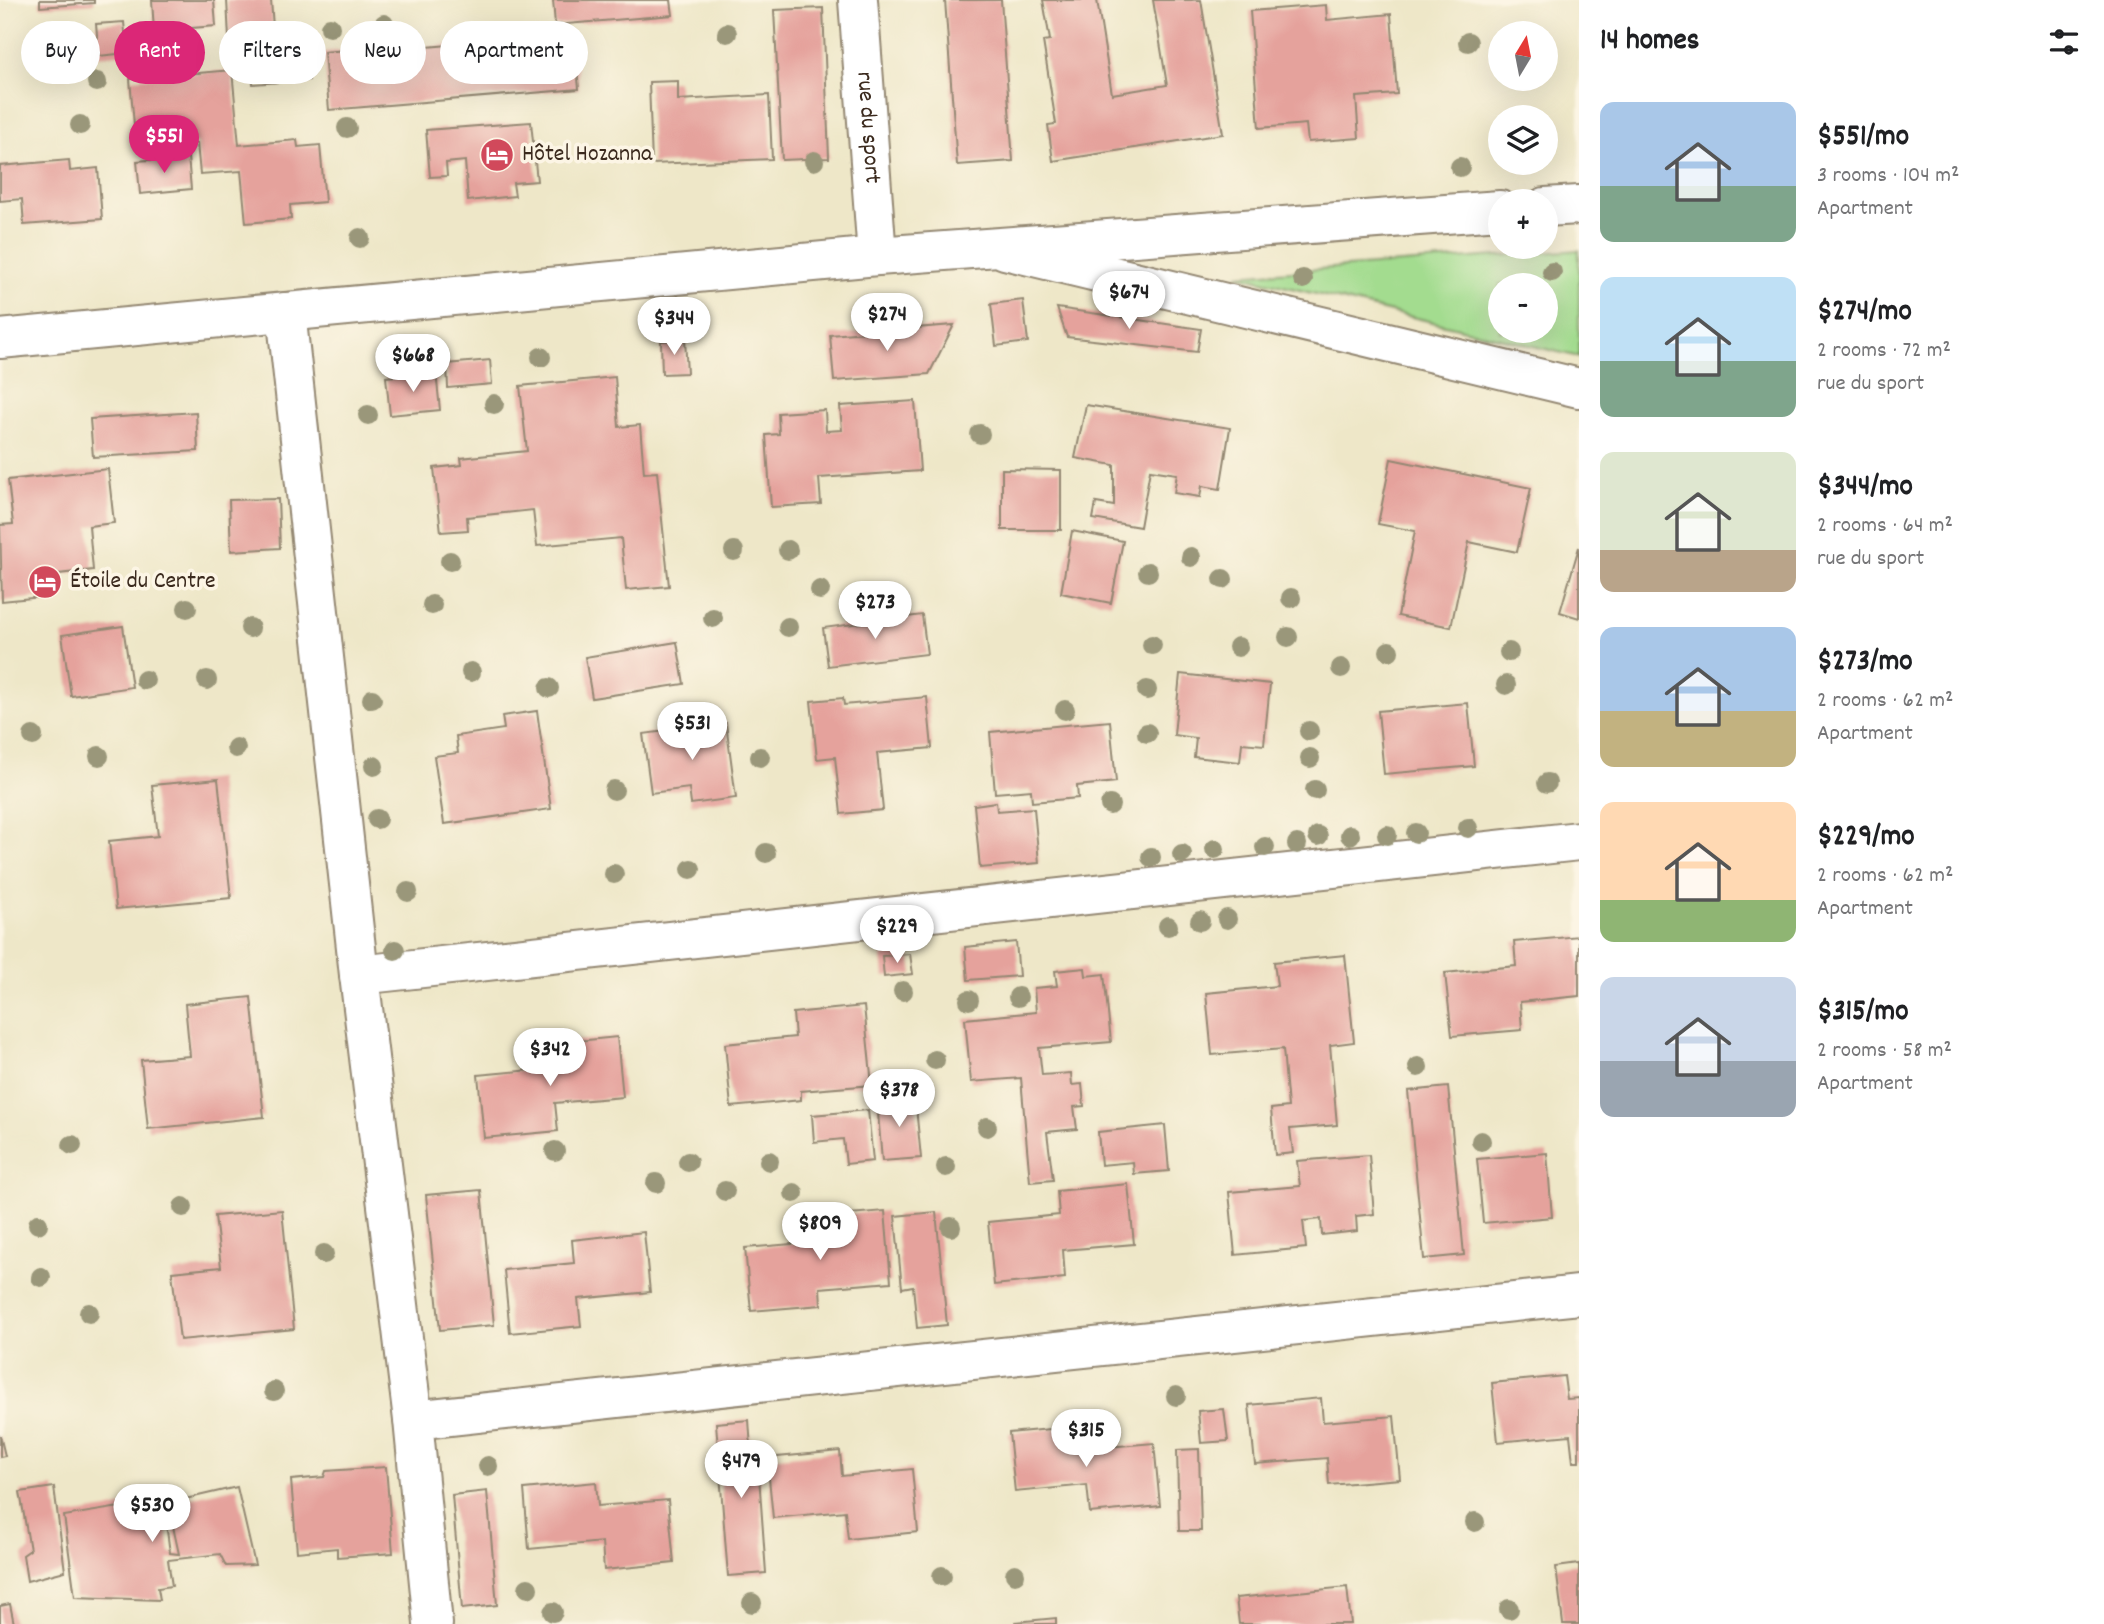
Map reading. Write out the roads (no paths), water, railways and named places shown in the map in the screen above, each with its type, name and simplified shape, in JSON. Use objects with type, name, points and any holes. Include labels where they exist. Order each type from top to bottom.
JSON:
[{"type":"street","name":"rue du sport","points":[[858,0],[877,256]]},
{"type":"street","points":[[1558,206],[1579,205]]},
{"type":"street","points":[[0,339],[877,256],[1488,211]]},
{"type":"street","points":[[993,247],[1579,388]]},
{"type":"street","points":[[286,312],[359,975],[413,1420],[433,1624]]},
{"type":"street","points":[[359,975],[1579,841]]},
{"type":"street","points":[[413,1420],[1579,1295]]},
{"type":"place","name":"Hôtel Hozanna","points":[[497,155]]},
{"type":"place","name":"Étoile du Centre","points":[[45,582]]}]
